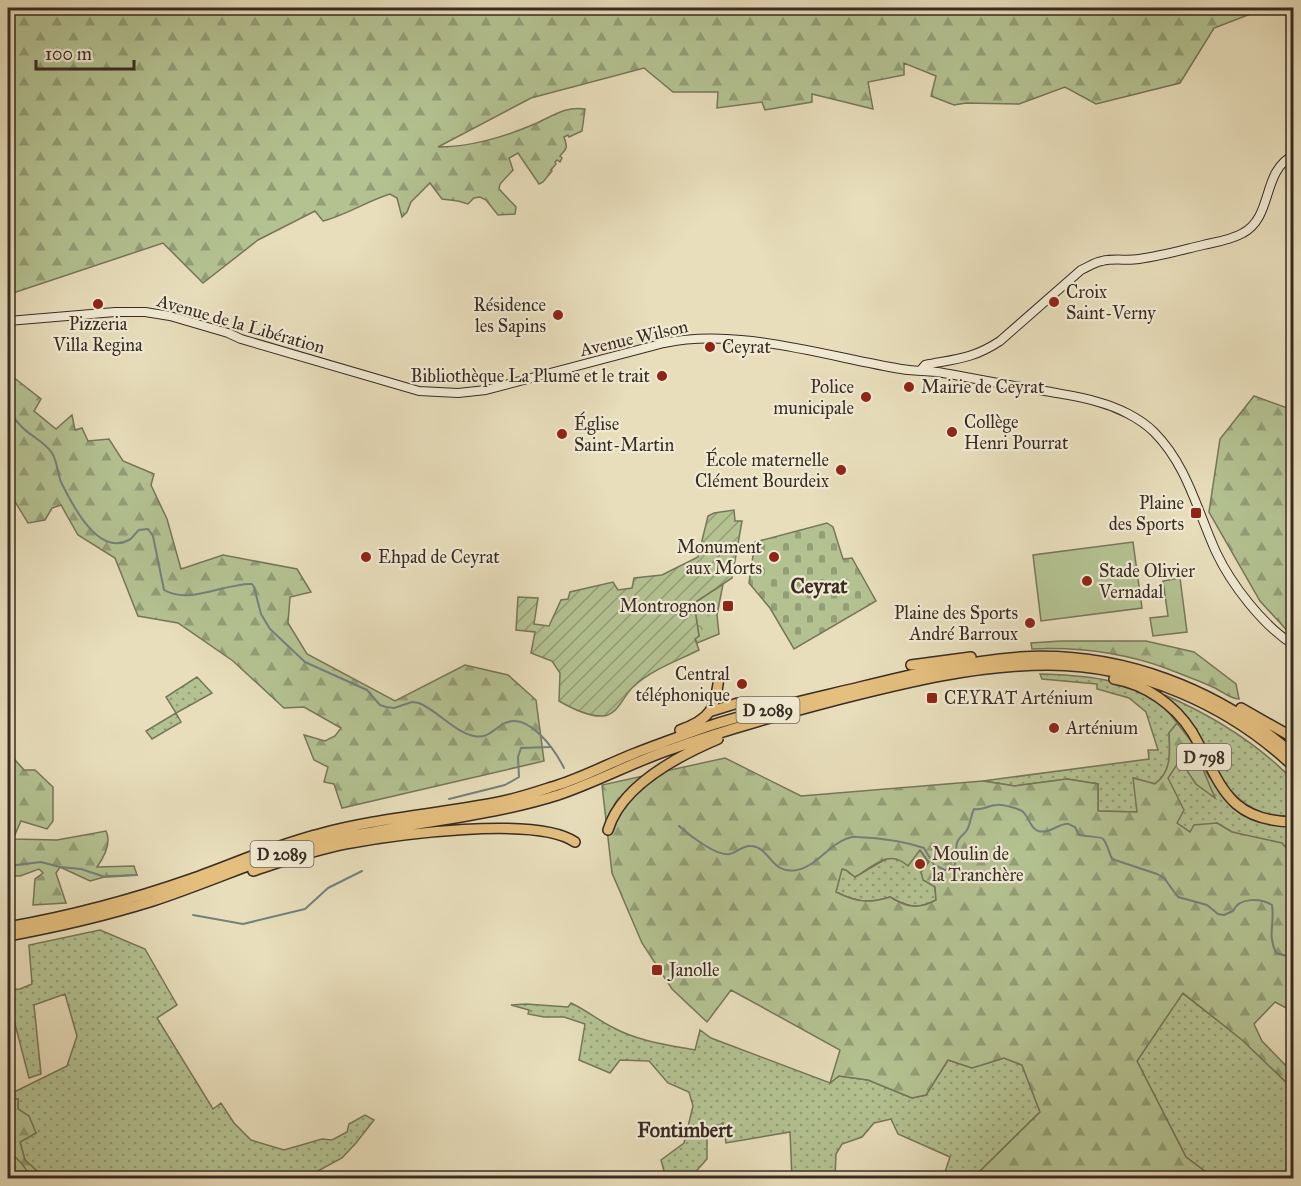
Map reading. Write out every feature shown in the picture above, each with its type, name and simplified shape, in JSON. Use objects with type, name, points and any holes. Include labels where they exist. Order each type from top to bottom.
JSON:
[{"type":"highway","points":[[911,665],[1012,653],[1019,657]]},
{"type":"highway","name":"D 2089","points":[[8,927],[105,907],[321,833],[501,802],[561,784],[712,725],[807,699],[924,671],[1019,657],[1048,657],[1099,662],[1158,675],[1195,690],[1232,709],[1293,755]]},
{"type":"highway","name":"D 2089","points":[[8,936],[107,915],[322,841],[502,811],[561,794],[670,749],[740,727],[871,692],[1006,667],[1048,665],[1095,669],[1129,676],[1180,693],[1239,723],[1268,744],[1293,767]]},
{"type":"highway","name":"D 798","points":[[1048,665],[1055,671],[1119,680],[1145,689],[1164,701],[1191,731],[1216,781],[1228,797],[1250,814],[1278,822],[1293,822]]},
{"type":"highway","points":[[712,711],[719,677]]},
{"type":"highway","points":[[1195,690],[1217,695],[1293,738]]},
{"type":"highway","points":[[631,755],[650,742],[696,724],[712,711],[738,703]]},
{"type":"highway","points":[[608,830],[612,817],[630,796],[660,770],[676,758],[740,727]]},
{"type":"highway","points":[[196,886],[243,874],[307,853],[381,839],[476,829],[513,828],[558,834],[575,842]]},
{"type":"main road","points":[[920,371],[925,365],[976,355],[986,350],[1000,341],[1081,270],[1094,264],[1102,261],[1126,261],[1160,255],[1241,234],[1253,226],[1260,217],[1275,172],[1285,159],[1293,154]]},
{"type":"main road","name":"Avenue de la Libération","points":[[8,321],[115,312],[157,314],[228,333],[241,339],[392,384]]},
{"type":"main road","name":"Avenue Wilson","points":[[392,384],[419,392],[432,393],[486,390],[636,350],[691,339],[751,342],[962,376],[1097,401],[1118,409],[1153,430],[1182,469],[1216,552],[1237,587],[1261,616],[1293,645]]},
{"type":"green space","points":[[8,8],[1266,8],[1214,28],[1180,83],[1096,104],[1065,87],[1019,104],[966,103],[954,105],[931,96],[936,76],[904,63],[904,75],[868,82],[873,109],[812,94],[812,102],[765,110],[762,102],[717,108],[718,92],[673,92],[644,68],[531,98],[438,147],[489,140],[525,128],[566,110],[585,109],[582,131],[564,137],[566,146],[560,156],[562,158],[560,162],[557,160],[555,162],[552,171],[543,182],[539,184],[518,153],[509,158],[513,170],[500,184],[499,189],[516,207],[515,214],[498,215],[486,200],[480,197],[474,198],[468,204],[442,199],[430,183],[411,202],[402,217],[397,198],[390,194],[323,221],[315,211],[258,240],[203,283],[163,243],[13,293],[8,359]]},
{"type":"green space","points":[[8,373],[41,399],[34,411],[56,429],[72,415],[75,430],[82,428],[88,441],[109,439],[123,461],[154,474],[151,485],[167,519],[181,569],[223,555],[297,569],[311,592],[290,597],[288,623],[307,654],[395,701],[465,665],[508,675],[536,700],[544,761],[342,808],[334,784],[324,782],[328,767],[314,760],[304,735],[325,741],[335,736],[341,728],[304,707],[284,708],[233,661],[178,623],[138,616],[115,558],[78,535],[61,505],[52,508],[45,520],[28,523],[8,490]]},
{"type":"green space","points":[[1254,396],[1293,410],[1293,637],[1260,601],[1209,512],[1220,439]]},
{"type":"green space","points":[[734,510],[735,521],[742,521],[732,578],[694,603],[699,636],[695,639],[699,650],[640,681],[608,715],[586,714],[559,701],[560,673],[552,661],[531,653],[535,632],[516,630],[518,597],[538,598],[534,624],[549,626],[561,600],[568,599],[570,592],[613,582],[618,590],[632,588],[634,578],[662,575],[698,557],[708,516]]},
{"type":"green space","points":[[827,523],[833,527],[843,559],[852,558],[876,601],[794,649],[770,608],[749,583],[755,542]]},
{"type":"green space","name":"Stade Olivier Vernadal","points":[[1133,542],[1142,608],[1041,621],[1033,555]]},
{"type":"green space","points":[[1180,578],[1187,632],[1153,636],[1150,618],[1168,616],[1163,581]]},
{"type":"green space","points":[[723,584],[717,615],[719,634],[697,643],[695,638],[699,636],[694,603]]},
{"type":"green space","points":[[1146,641],[1194,652],[1236,684],[1239,699],[1152,663],[1084,650],[1032,649],[1031,643]]},
{"type":"green space","points":[[1040,674],[1088,677],[1135,689],[1162,705],[1177,723],[1169,733],[1169,761],[1161,779],[1155,784],[1134,778],[1137,812],[1098,811],[1098,784],[1067,779],[1015,786],[983,781],[1149,759],[1148,750],[1158,750],[1146,712],[1129,698],[1097,689],[1097,684],[1042,679]]},
{"type":"green space","points":[[197,677],[212,693],[176,713],[166,697]]},
{"type":"green space","points":[[1165,695],[1233,731],[1279,766],[1293,780],[1293,816],[1277,816],[1262,812],[1238,798],[1210,764],[1164,697]]},
{"type":"green space","points":[[176,713],[181,722],[152,739],[146,731]]},
{"type":"green space","points":[[1177,723],[1191,741],[1215,798],[1196,784],[1180,760],[1168,778],[1184,810],[1177,823],[1190,832],[1194,825],[1217,823],[1232,832],[1282,843],[1288,850],[1293,851],[1293,1009],[1288,1009],[1275,1002],[1254,1024],[1262,1041],[1293,1073],[1293,1096],[1290,1086],[1242,1040],[1183,993],[1137,1061],[1186,1157],[1214,1178],[973,1178],[1040,1112],[1022,1065],[1004,1058],[972,1068],[948,1060],[926,1095],[912,1098],[868,1080],[839,1076],[830,1083],[840,1050],[731,990],[707,1022],[672,989],[642,943],[612,873],[602,785],[725,758],[801,796],[983,781],[1015,786],[1067,779],[1098,784],[1098,811],[1137,812],[1133,778],[1155,784],[1161,779],[1169,761],[1169,733]],"holes":[[[920,850],[929,862],[921,872],[923,880],[935,887],[936,900],[923,905],[907,905],[890,897],[876,901],[863,901],[836,892],[842,869],[855,877],[875,864],[888,859],[901,861],[908,866]]]},
{"type":"green space","points":[[8,752],[24,770],[35,770],[53,787],[53,821],[47,829],[21,821],[13,839],[57,840],[106,831],[108,845],[97,867],[134,866],[137,875],[108,876],[90,881],[60,867],[56,873],[66,903],[33,905],[35,879],[43,873],[39,869],[20,876],[8,876]]},
{"type":"green space","points":[[1180,759],[1196,784],[1214,796],[1199,762],[1229,800],[1247,815],[1273,824],[1293,825],[1293,851],[1232,832],[1217,823],[1190,832],[1176,823],[1168,778]]},
{"type":"green space","name":"Moulin de la Tranchère","points":[[920,850],[932,873],[936,900],[924,905],[913,906],[890,897],[876,901],[863,901],[836,892],[841,869],[855,877],[889,857],[914,857]]},
{"type":"green space","points":[[100,930],[145,949],[177,1005],[157,1018],[213,1109],[221,1103],[234,1123],[251,1140],[284,1150],[322,1139],[332,1140],[347,1132],[349,1124],[365,1115],[374,1120],[342,1158],[305,1178],[41,1178],[25,1160],[20,1142],[36,1133],[18,1109],[18,1099],[8,1099],[8,1095],[67,1066],[77,1036],[65,994],[34,1005],[41,1074],[29,1078],[8,990],[20,989],[32,984],[29,945]]},
{"type":"green space","points":[[1182,993],[1242,1039],[1290,1086],[1294,1096],[1293,1178],[1214,1178],[1186,1157],[1137,1061]]},
{"type":"green space","points":[[571,1003],[612,1027],[642,1039],[695,1050],[700,1030],[711,1038],[830,1083],[839,1076],[868,1080],[912,1098],[926,1095],[948,1060],[972,1068],[1004,1058],[1022,1065],[1040,1112],[973,1178],[948,1178],[945,1172],[950,1157],[898,1134],[891,1119],[874,1123],[862,1137],[842,1144],[836,1154],[835,1178],[792,1178],[790,1132],[726,1143],[723,1123],[707,1132],[707,1159],[690,1178],[666,1178],[661,1160],[684,1143],[693,1106],[689,1092],[668,1083],[649,1061],[620,1060],[610,1073],[579,1060],[585,1024],[564,1017],[528,1014],[529,1010],[511,1005],[568,1007]]},
{"type":"green space","points":[[8,1099],[18,1099],[18,1109],[29,1116],[36,1133],[20,1142],[25,1160],[41,1178],[30,1178],[24,1166],[8,1151]]},
{"type":"green space","points":[[8,1151],[24,1166],[30,1178],[8,1178]]},
{"type":"waterway","points":[[8,407],[21,426],[52,453],[60,480],[72,504],[97,535],[107,541],[118,543],[129,540],[139,530],[148,529],[153,536],[164,590],[185,595],[252,584],[261,614],[270,629],[305,662],[367,690],[380,705],[394,708],[412,702],[419,703],[459,730],[474,736],[486,735],[512,721],[522,722],[540,734],[564,768]]},
{"type":"waterway","points":[[449,799],[505,785],[519,777],[518,757],[521,748],[550,747]]},
{"type":"waterway","points":[[679,826],[689,835],[718,852],[730,854],[748,846],[758,848],[776,865],[788,870],[808,866],[837,843],[854,837],[891,840],[924,848],[934,865],[945,870],[954,867],[957,843],[967,830],[974,809],[994,805],[1015,808],[1023,812],[1038,831],[1046,831],[1068,824],[1075,827],[1079,835],[1102,838],[1112,859],[1157,874],[1164,878],[1178,897],[1207,905],[1218,914],[1224,915],[1233,911],[1236,906],[1245,901],[1262,901],[1272,905],[1273,946],[1276,953],[1294,958]]},
{"type":"waterway","points":[[8,866],[41,862],[81,869],[105,877],[137,875]]},
{"type":"waterway","points":[[193,915],[243,924],[305,909],[328,888],[362,871]]},
{"type":"place","name":"Croix Saint-Verny","points":[[1054,302]]},
{"type":"place","name":"Pizzeria Villa Regina","points":[[98,304]]},
{"type":"place","name":"Résidence les Sapins","points":[[558,315]]},
{"type":"place","name":"Ceyrat","points":[[710,347]]},
{"type":"place","name":"Bibliothèque La Plume et le trait","points":[[662,376]]},
{"type":"place","name":"Mairie de Ceyrat","points":[[909,387]]},
{"type":"place","name":"Police municipale","points":[[866,397]]},
{"type":"place","name":"Collège Henri Pourrat","points":[[952,432]]},
{"type":"place","name":"Église Saint-Martin","points":[[562,434]]},
{"type":"place","name":"École maternelle Clément Bourdeix","points":[[841,470]]},
{"type":"place","name":"Plaine des Sports","points":[[1196,513]]},
{"type":"place","name":"Ehpad de Ceyrat","points":[[366,557]]},
{"type":"place","name":"Monument aux Morts","points":[[774,557]]},
{"type":"place","name":"Stade Olivier Vernadal","points":[[1087,581]]},
{"type":"place","name":"Montrognon","points":[[728,606]]},
{"type":"place","name":"Plaine des Sports André Barroux","points":[[1030,623]]},
{"type":"place","name":"Central téléphonique","points":[[742,684]]},
{"type":"place","name":"CEYRAT Arténium","points":[[932,698]]},
{"type":"place","name":"Arténium","points":[[1054,728]]},
{"type":"place","name":"Moulin de la Tranchère","points":[[920,864]]},
{"type":"place","name":"Janolle","points":[[657,970]]},
{"type":"district","name":"Ceyrat","points":[[819,586]]},
{"type":"district","name":"Fontimbert","points":[[685,1130]]}]
